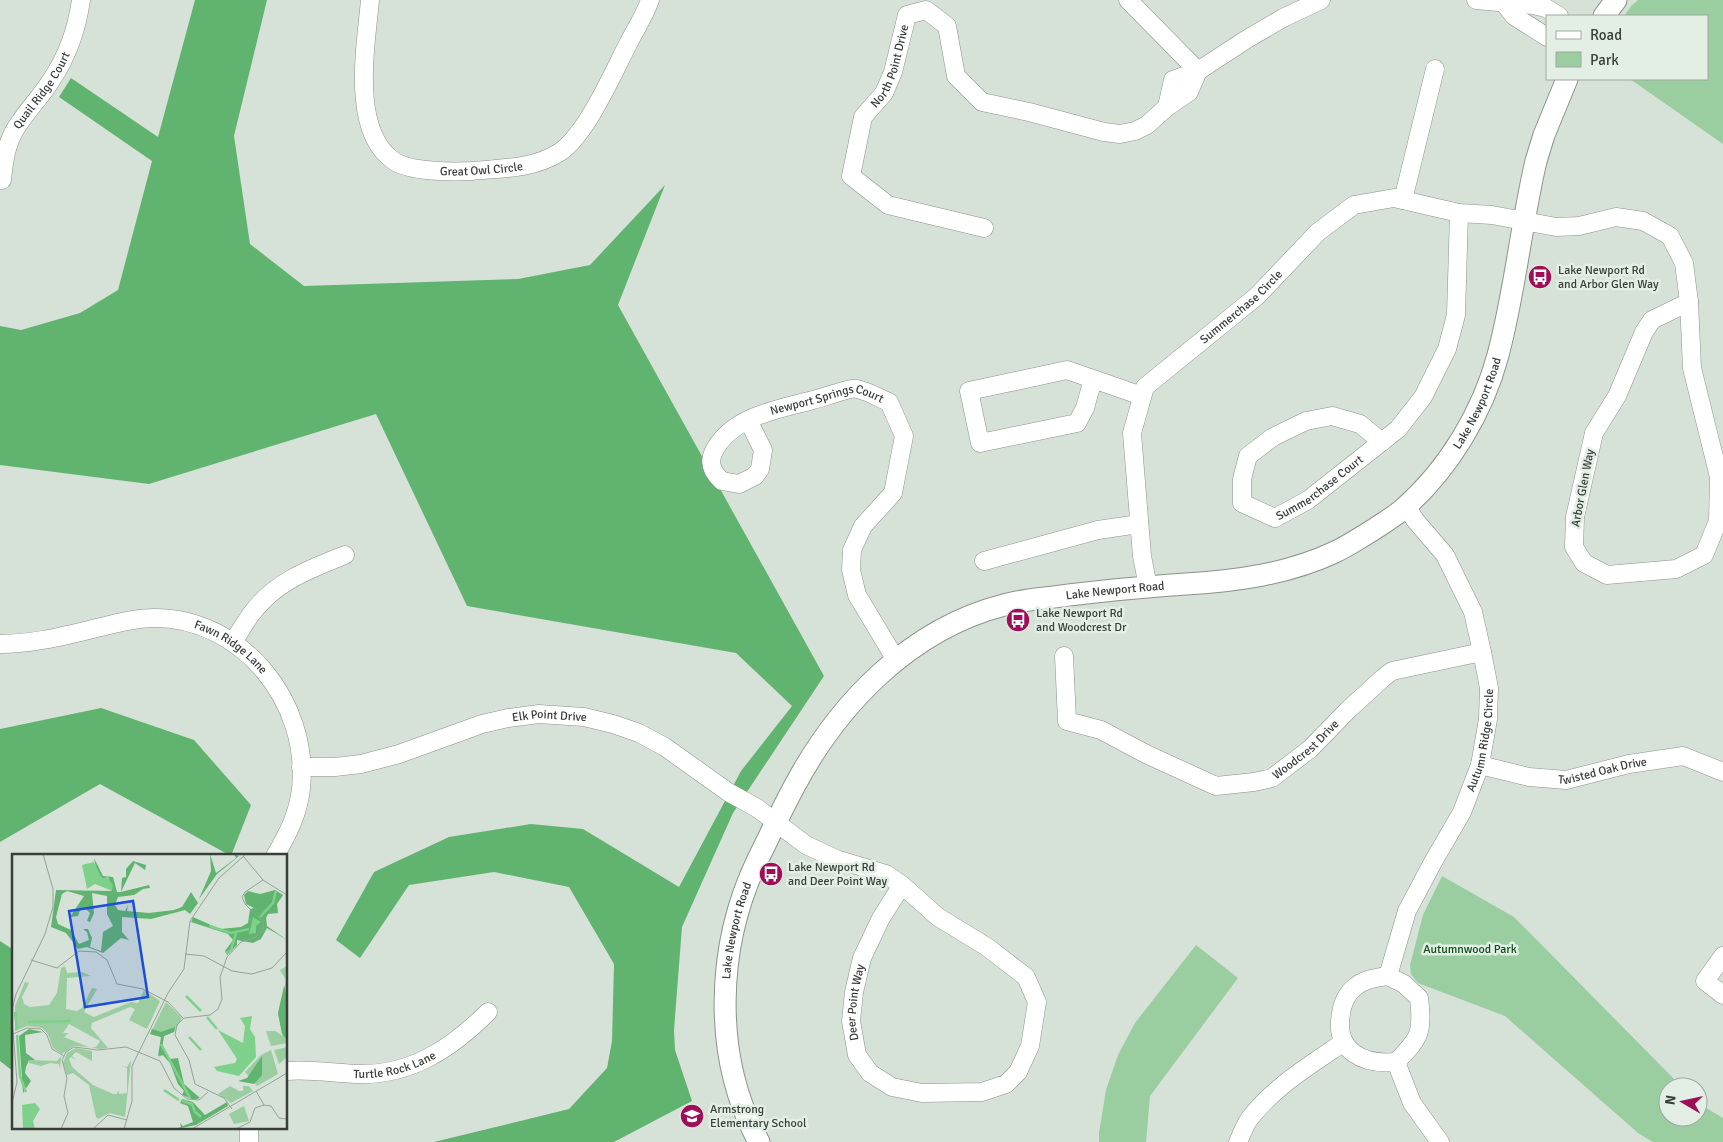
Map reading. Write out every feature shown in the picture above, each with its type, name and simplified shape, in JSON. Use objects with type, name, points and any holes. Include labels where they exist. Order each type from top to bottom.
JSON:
[{"type":"street","name":"Quail Ridge Court","points":[[2,180],[4,160],[9,142],[18,123],[44,91],[61,65],[72,40],[81,0]]},
{"type":"street","name":"Great Owl Circle","points":[[370,0],[362,80],[368,118],[375,141],[395,161],[419,169],[456,172],[528,166],[560,152],[578,134],[601,96],[650,0]]},
{"type":"street","points":[[1128,0],[1198,71]]},
{"type":"street","name":"North Point Drive","points":[[984,228],[888,205],[851,176],[863,117],[884,93],[893,72],[907,16],[926,10],[948,26],[956,76],[982,102],[1029,112],[1089,129],[1120,134],[1135,131],[1147,125],[1166,107],[1173,80],[1198,71],[1283,18],[1321,0]]},
{"type":"street","points":[[1476,0],[1533,5],[1546,8],[1557,15]]},
{"type":"street","points":[[1605,15],[1616,0]]},
{"type":"street","points":[[1505,2],[1514,16],[1546,36]]},
{"type":"street","points":[[1403,200],[1435,69]]},
{"type":"street","name":"Lake Newport Road","points":[[759,1142],[734,1084],[728,1049],[726,1015],[727,974],[732,938],[754,869],[795,784],[823,741],[853,701],[878,675],[928,637],[959,621],[1004,604],[1082,593],[1239,579],[1273,573],[1304,564],[1337,551],[1395,515],[1406,506],[1425,487],[1452,453],[1482,401],[1498,355],[1536,161],[1544,135],[1567,80]]},
{"type":"street","name":"Summerchase Circle","points":[[1148,587],[1142,556],[1132,433],[1145,387],[1258,296],[1318,232],[1354,205],[1394,198],[1459,213],[1492,215],[1524,221]]},
{"type":"street","name":"Summerchase Court","points":[[1382,442],[1360,424],[1332,416],[1306,421],[1273,437],[1248,456],[1242,478],[1242,503],[1275,518],[1308,500],[1382,442],[1398,429],[1423,397],[1447,349],[1456,315],[1459,213]]},
{"type":"street","name":"Arbor Glen Way","points":[[1524,221],[1556,227],[1579,226],[1616,217],[1643,221],[1670,236],[1684,264],[1689,302],[1692,368],[1719,477],[1718,521],[1704,555],[1676,569],[1607,576],[1584,564],[1574,547],[1575,517],[1594,433],[1617,396],[1644,332],[1652,320],[1689,302]]},
{"type":"street","points":[[1093,379],[1085,408],[1077,423],[980,443],[969,391],[1067,370],[1093,379],[1142,396]]},
{"type":"street","name":"Newport Springs Court","points":[[748,420],[765,413],[856,388],[889,402],[904,436],[893,493],[863,526],[852,550],[851,570],[857,595],[896,660]]},
{"type":"street","name":"Autumn Ridge Circle","points":[[1388,976],[1406,911],[1462,812],[1480,765],[1488,719],[1489,688],[1473,612],[1445,555],[1415,520],[1406,506]]},
{"type":"street","points":[[984,561],[1098,530],[1139,524]]},
{"type":"street","points":[[234,642],[252,613],[280,584],[346,555]]},
{"type":"street","name":"Fawn Ridge Lane","points":[[0,644],[46,640],[131,620],[154,618],[179,620],[203,627],[234,642],[264,669],[278,688],[290,712],[299,745],[302,767],[297,809],[289,832],[277,854]]},
{"type":"street","name":"Woodcrest Drive","points":[[1064,656],[1067,721],[1100,730],[1146,754],[1216,786],[1272,778],[1310,749],[1366,693],[1392,671],[1482,652]]},
{"type":"street","name":"Elk Point Drive","points":[[302,767],[335,767],[371,761],[399,754],[482,724],[508,718],[539,714],[571,716],[613,724],[639,733],[656,742],[728,792],[757,808],[776,823]]},
{"type":"street","name":"Twisted Oak Drive","points":[[1480,765],[1530,777],[1566,780],[1629,764],[1683,756],[1723,772]]},
{"type":"street","name":"Deer Point Way","points":[[776,823],[806,845],[836,859],[886,874],[902,885],[938,917],[987,947],[1026,977],[1037,1002],[1030,1046],[1018,1072],[1006,1084],[982,1092],[922,1093],[892,1087],[870,1073],[857,1055],[851,1021],[854,992],[862,958],[881,918],[902,885]]},
{"type":"street","points":[[1723,956],[1705,981],[1723,995]]},
{"type":"street","points":[[1388,976],[1404,984],[1419,998],[1421,1027],[1413,1044],[1396,1062],[1368,1061],[1353,1053],[1344,1042],[1339,1025],[1342,1004],[1354,987],[1368,980],[1388,976]]},
{"type":"street","name":"Turtle Rock Lane","points":[[288,1071],[304,1069],[377,1074],[401,1069],[448,1048],[488,1012]]},
{"type":"street","points":[[1238,1142],[1249,1119],[1275,1091],[1344,1042]]},
{"type":"street","points":[[1396,1062],[1412,1103],[1440,1142]]},
{"type":"green space","points":[[195,0],[267,0],[234,136],[250,244],[304,286],[518,279],[590,265],[665,185],[618,305],[824,676],[733,813],[682,927],[674,1030],[675,1050],[692,1101],[614,1142],[434,1142],[569,1109],[607,1068],[612,1041],[614,964],[569,887],[494,872],[409,885],[360,958],[336,940],[374,872],[449,837],[531,824],[583,829],[679,887],[741,771],[792,706],[736,653],[467,606],[376,414],[149,484],[0,465],[0,326],[21,330],[80,313],[118,290],[152,161],[59,97],[71,78],[158,137]]},
{"type":"green space","points":[[1638,0],[1723,0],[1723,144],[1631,80],[1708,80],[1708,15],[1625,15]]},
{"type":"green space","points":[[101,708],[194,740],[251,805],[232,854],[227,854],[100,784],[0,842],[0,729]]},
{"type":"green space","name":"Autumnwood Park","points":[[1442,876],[1514,917],[1672,1077],[1658,1077],[1658,1127],[1708,1127],[1708,1109],[1723,1118],[1723,1142],[1653,1142],[1638,1133],[1505,1016],[1418,983],[1411,974],[1410,965],[1423,915]]},
{"type":"green space","points":[[0,941],[12,949],[12,1070],[0,1061]]},
{"type":"green space","points":[[1196,945],[1238,978],[1150,1096],[1146,1142],[1099,1142],[1106,1090],[1118,1055],[1135,1023]]},
{"type":"place","name":"Lake Newport Rd and Arbor Glen Way","points":[[1540,277]]},
{"type":"place","name":"Lake Newport Rd and Woodcrest Dr","points":[[1018,620]]},
{"type":"place","name":"Lake Newport Rd and Deer Point Way","points":[[771,874]]},
{"type":"place","name":"Armstrong Elementary School","points":[[692,1116]]}]
